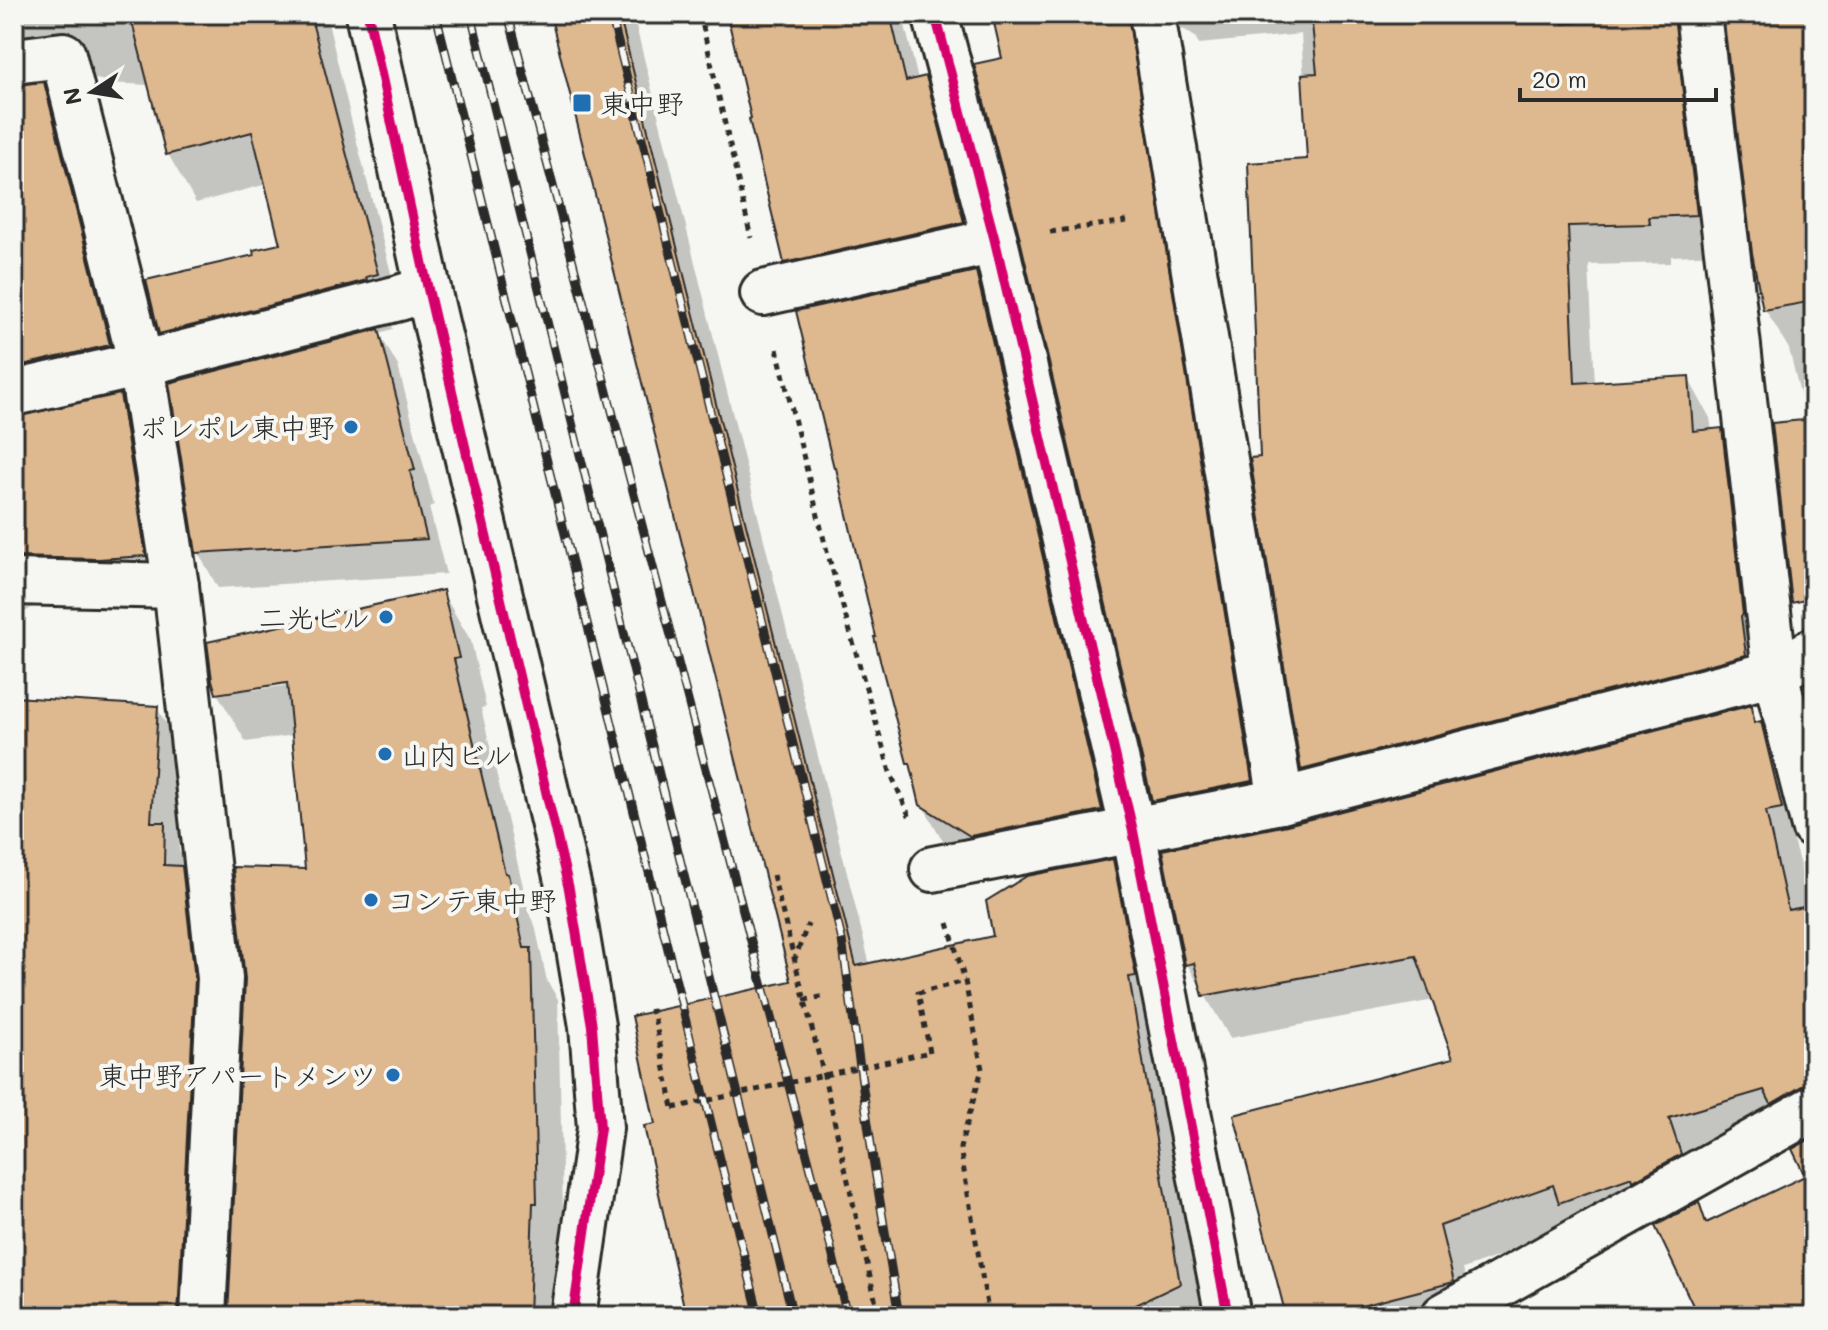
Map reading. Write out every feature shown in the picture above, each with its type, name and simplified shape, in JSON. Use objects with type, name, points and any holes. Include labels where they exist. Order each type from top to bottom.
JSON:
[{"type":"street","points":[[368,14],[428,289],[569,889],[592,1026],[600,1128],[573,1316]]},
{"type":"street","points":[[935,14],[995,241],[1133,831],[1228,1316]]},
{"type":"street","points":[[1152,14],[1281,801]]},
{"type":"street","points":[[1698,14],[1775,673],[1814,826]]},
{"type":"street","points":[[14,61],[63,55],[141,364],[176,586],[220,978],[203,1316]]},
{"type":"street","points":[[763,293],[995,241]]},
{"type":"street","points":[[14,393],[141,364],[428,289]]},
{"type":"street","points":[[14,582],[176,586]]},
{"type":"street","points":[[933,869],[1281,801],[1775,673],[1814,650]]},
{"type":"street","points":[[1444,1316],[1814,1108]]},
{"type":"path","points":[[700,14],[763,293],[825,544],[890,772],[933,869],[965,981],[982,1069],[960,1148],[989,1316]]},
{"type":"path","points":[[995,241],[1184,212]]},
{"type":"path","points":[[773,875],[824,1076],[879,1316]]},
{"type":"path","points":[[794,962],[808,924]]},
{"type":"path","points":[[653,1011],[673,1108],[930,1052],[918,993],[965,981]]},
{"type":"path","points":[[804,1000],[826,996]]},
{"type":"building","points":[[130,14],[310,14],[378,274],[366,277],[367,280],[159,334],[146,280],[254,255],[253,250],[280,244],[252,132],[166,155]]},
{"type":"building","name":"東中野","points":[[550,14],[619,14],[856,966],[993,936],[986,901],[1027,876],[1113,859],[1136,976],[1129,977],[1180,1284],[1113,1316],[686,1316],[644,1126],[655,1124],[632,1016],[791,981]]},
{"type":"building","points":[[727,14],[890,14],[906,81],[926,76],[964,222],[784,263]]},
{"type":"building","points":[[992,14],[1128,14],[1252,781],[1152,801],[1019,235],[974,64],[1002,58]]},
{"type":"building","points":[[1311,14],[1562,14],[1563,24],[1674,14],[1697,215],[1649,217],[1650,224],[1568,226],[1575,383],[1689,376],[1693,431],[1722,428],[1746,655],[1301,770],[1250,458],[1260,457],[1248,163],[1307,159],[1302,74],[1317,73]]},
{"type":"building","points":[[1723,14],[1805,14],[1807,27],[1814,25],[1814,301],[1763,310],[1752,253]]},
{"type":"building","points":[[44,82],[110,345],[14,367],[14,85]]},
{"type":"building","points":[[976,271],[1102,810],[970,836],[920,805],[874,637],[796,311]]},
{"type":"building","points":[[379,329],[415,470],[410,471],[427,539],[196,553],[169,383]]},
{"type":"building","points":[[120,394],[146,556],[99,559],[14,557],[14,417]]},
{"type":"building","points":[[1814,419],[1814,598],[1792,603],[1772,423]]},
{"type":"building","points":[[443,590],[459,658],[454,659],[505,873],[508,874],[524,948],[531,948],[537,1203],[533,1203],[529,1316],[228,1316],[245,979],[233,867],[305,869],[287,683],[216,694],[207,642]]},
{"type":"building","points":[[14,697],[158,706],[151,822],[165,822],[164,865],[182,866],[195,979],[178,1316],[14,1316]]},
{"type":"building","points":[[1752,705],[1754,723],[1761,721],[1782,808],[1766,811],[1788,910],[1814,905],[1814,1083],[1802,1086],[1771,1104],[1764,1090],[1669,1118],[1681,1154],[1633,1181],[1632,1177],[1559,1203],[1553,1185],[1440,1226],[1454,1282],[1323,1316],[1286,1316],[1234,1115],[1453,1058],[1416,956],[1203,996],[1194,963],[1185,965],[1162,850],[1287,825]]},
{"type":"building","points":[[1814,1137],[1814,1316],[1698,1316],[1655,1226],[1699,1202],[1706,1223],[1805,1176],[1792,1149]]},
{"type":"railway","points":[[436,14],[759,1316]]},
{"type":"railway","points":[[471,14],[793,1316]]},
{"type":"railway","points":[[508,14],[847,1316]]},
{"type":"railway","points":[[611,14],[842,940],[899,1316]]},
{"type":"cycle path","points":[[368,14],[428,289],[569,889],[592,1026],[600,1128],[573,1316]]},
{"type":"cycle path","points":[[935,14],[995,241],[1133,831],[1228,1316]]},
{"type":"place","name":"東中野","points":[[582,103]]},
{"type":"place","name":"ポレポレ東中野","points":[[351,427]]},
{"type":"place","name":"二光ビル","points":[[386,617]]},
{"type":"place","name":"山内ビル","points":[[385,754]]},
{"type":"place","name":"コンテ東中野","points":[[371,900]]},
{"type":"place","name":"東中野アパートメンツ","points":[[393,1075]]}]
